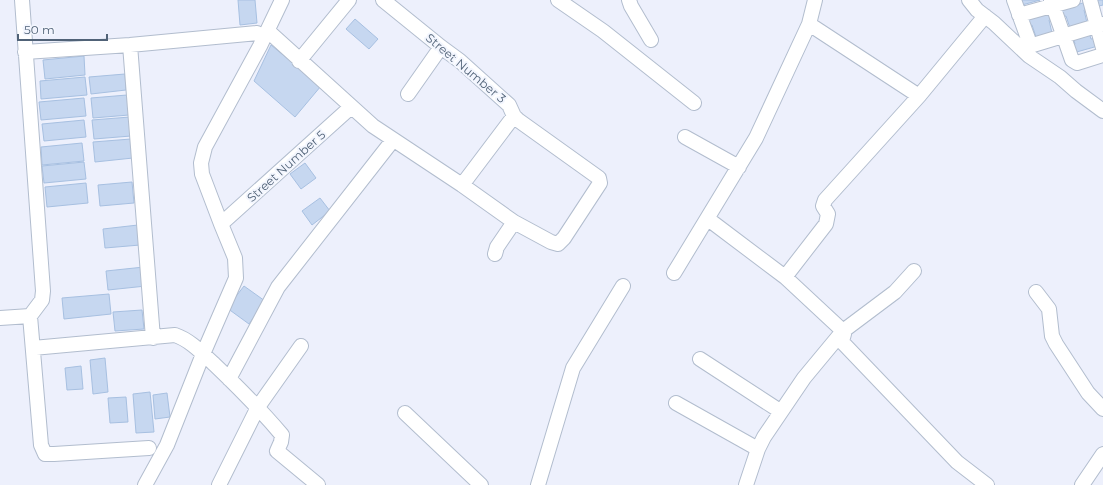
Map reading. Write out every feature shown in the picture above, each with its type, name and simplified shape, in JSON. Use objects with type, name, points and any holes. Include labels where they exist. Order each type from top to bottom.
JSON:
[{"type":"street","points":[[22,0],[43,292],[42,300],[30,316],[41,445],[45,454],[149,448]]},
{"type":"street","points":[[145,485],[167,445],[203,354],[236,278],[235,258],[202,174],[202,163],[205,147],[262,32],[282,0]]},
{"type":"street","points":[[299,61],[350,0]]},
{"type":"street","name":"Street Number 3","points":[[383,0],[460,61],[510,105],[514,116],[599,178],[600,182],[564,238],[558,244],[551,242],[514,222]]},
{"type":"street","points":[[558,0],[602,31],[694,103]]},
{"type":"street","points":[[629,0],[630,6],[651,40]]},
{"type":"street","points":[[674,273],[756,138],[809,24],[815,0]]},
{"type":"street","points":[[969,0],[977,10],[1029,56],[1060,77],[1103,111]]},
{"type":"street","points":[[1014,0],[1030,44],[1032,45],[1100,25]]},
{"type":"street","points":[[1019,15],[1051,3],[1073,0]]},
{"type":"street","points":[[1090,0],[1100,25],[1103,48]]},
{"type":"street","points":[[1051,3],[1072,60],[1077,62],[1103,55]]},
{"type":"street","points":[[785,277],[826,224],[828,214],[823,206],[825,200],[919,96],[985,16]]},
{"type":"street","points":[[809,24],[919,96]]},
{"type":"street","points":[[25,52],[130,45],[262,32],[299,61],[373,126],[514,222],[497,247],[495,254]]},
{"type":"street","points":[[130,45],[153,338]]},
{"type":"street","points":[[408,94],[441,47]]},
{"type":"street","name":"Street Number 5","points":[[221,224],[351,107]]},
{"type":"street","points":[[462,186],[514,116]]},
{"type":"street","points":[[685,137],[739,167]]},
{"type":"street","points":[[229,379],[278,287],[393,140]]},
{"type":"street","points":[[708,219],[785,277],[843,331],[844,334],[842,341],[844,344],[957,462],[987,485]]},
{"type":"street","points":[[746,485],[758,449],[764,437],[780,411],[804,378],[843,331],[895,292],[914,271]]},
{"type":"street","points":[[538,485],[573,368],[623,286]]},
{"type":"street","points":[[1036,292],[1049,309],[1052,336],[1056,344],[1088,393],[1103,409]]},
{"type":"street","points":[[0,318],[30,316]]},
{"type":"street","points":[[33,348],[175,335],[184,338],[203,354],[258,407],[282,435],[277,451],[318,485]]},
{"type":"street","points":[[219,485],[258,407],[301,346]]},
{"type":"street","points":[[700,359],[780,411]]},
{"type":"street","points":[[676,403],[758,449]]},
{"type":"street","points":[[405,413],[481,485]]},
{"type":"street","points":[[1082,485],[1103,454]]},
{"type":"building","points":[[238,0],[255,0],[257,23],[240,25]]},
{"type":"building","points":[[1021,0],[1040,0],[1022,5]]},
{"type":"building","points":[[1097,0],[1103,0],[1103,5],[1099,6]]},
{"type":"building","points":[[1086,2],[1088,9],[1084,10],[1087,23],[1070,28],[1066,16],[1062,17],[1060,10]]},
{"type":"building","points":[[1050,13],[1052,19],[1049,20],[1052,33],[1036,37],[1032,25],[1027,27],[1025,20]]},
{"type":"building","points":[[355,19],[378,39],[369,49],[346,29]]},
{"type":"building","points":[[1088,29],[1091,39],[1096,38],[1098,46],[1073,53],[1070,45],[1075,44],[1072,34]]},
{"type":"building","points":[[271,45],[321,86],[295,117],[254,81]]},
{"type":"building","points":[[84,56],[85,75],[45,79],[43,60]]},
{"type":"building","points":[[125,74],[126,90],[91,94],[89,77]]},
{"type":"building","points":[[85,77],[87,95],[41,99],[40,81]]},
{"type":"building","points":[[127,95],[129,115],[93,118],[91,98]]},
{"type":"building","points":[[84,98],[86,116],[41,120],[39,102]]},
{"type":"building","points":[[130,117],[131,136],[94,139],[92,120]]},
{"type":"building","points":[[84,120],[86,137],[44,141],[42,124]]},
{"type":"building","points":[[131,139],[133,158],[95,162],[93,142]]},
{"type":"building","points":[[82,143],[84,161],[42,165],[41,147]]},
{"type":"building","points":[[84,162],[86,179],[44,183],[42,166]]},
{"type":"building","points":[[305,163],[316,178],[301,189],[290,174]]},
{"type":"building","points":[[132,182],[134,203],[100,206],[98,185]]},
{"type":"building","points":[[86,183],[88,203],[47,207],[45,187]]},
{"type":"building","points":[[320,198],[330,211],[312,225],[302,211]]},
{"type":"building","points":[[138,225],[140,245],[105,248],[103,229]]},
{"type":"building","points":[[144,267],[146,286],[108,290],[106,271]]},
{"type":"building","points":[[244,286],[265,301],[249,324],[227,308]]},
{"type":"building","points":[[109,294],[111,314],[64,319],[62,298]]},
{"type":"building","points":[[142,310],[144,329],[115,331],[113,312]]},
{"type":"building","points":[[105,358],[108,392],[93,394],[90,360]]},
{"type":"building","points":[[81,366],[83,389],[67,390],[65,368]]},
{"type":"building","points":[[150,392],[154,432],[136,433],[133,394]]},
{"type":"building","points":[[167,393],[170,417],[155,419],[153,395]]},
{"type":"building","points":[[126,397],[128,422],[110,423],[108,398]]}]
